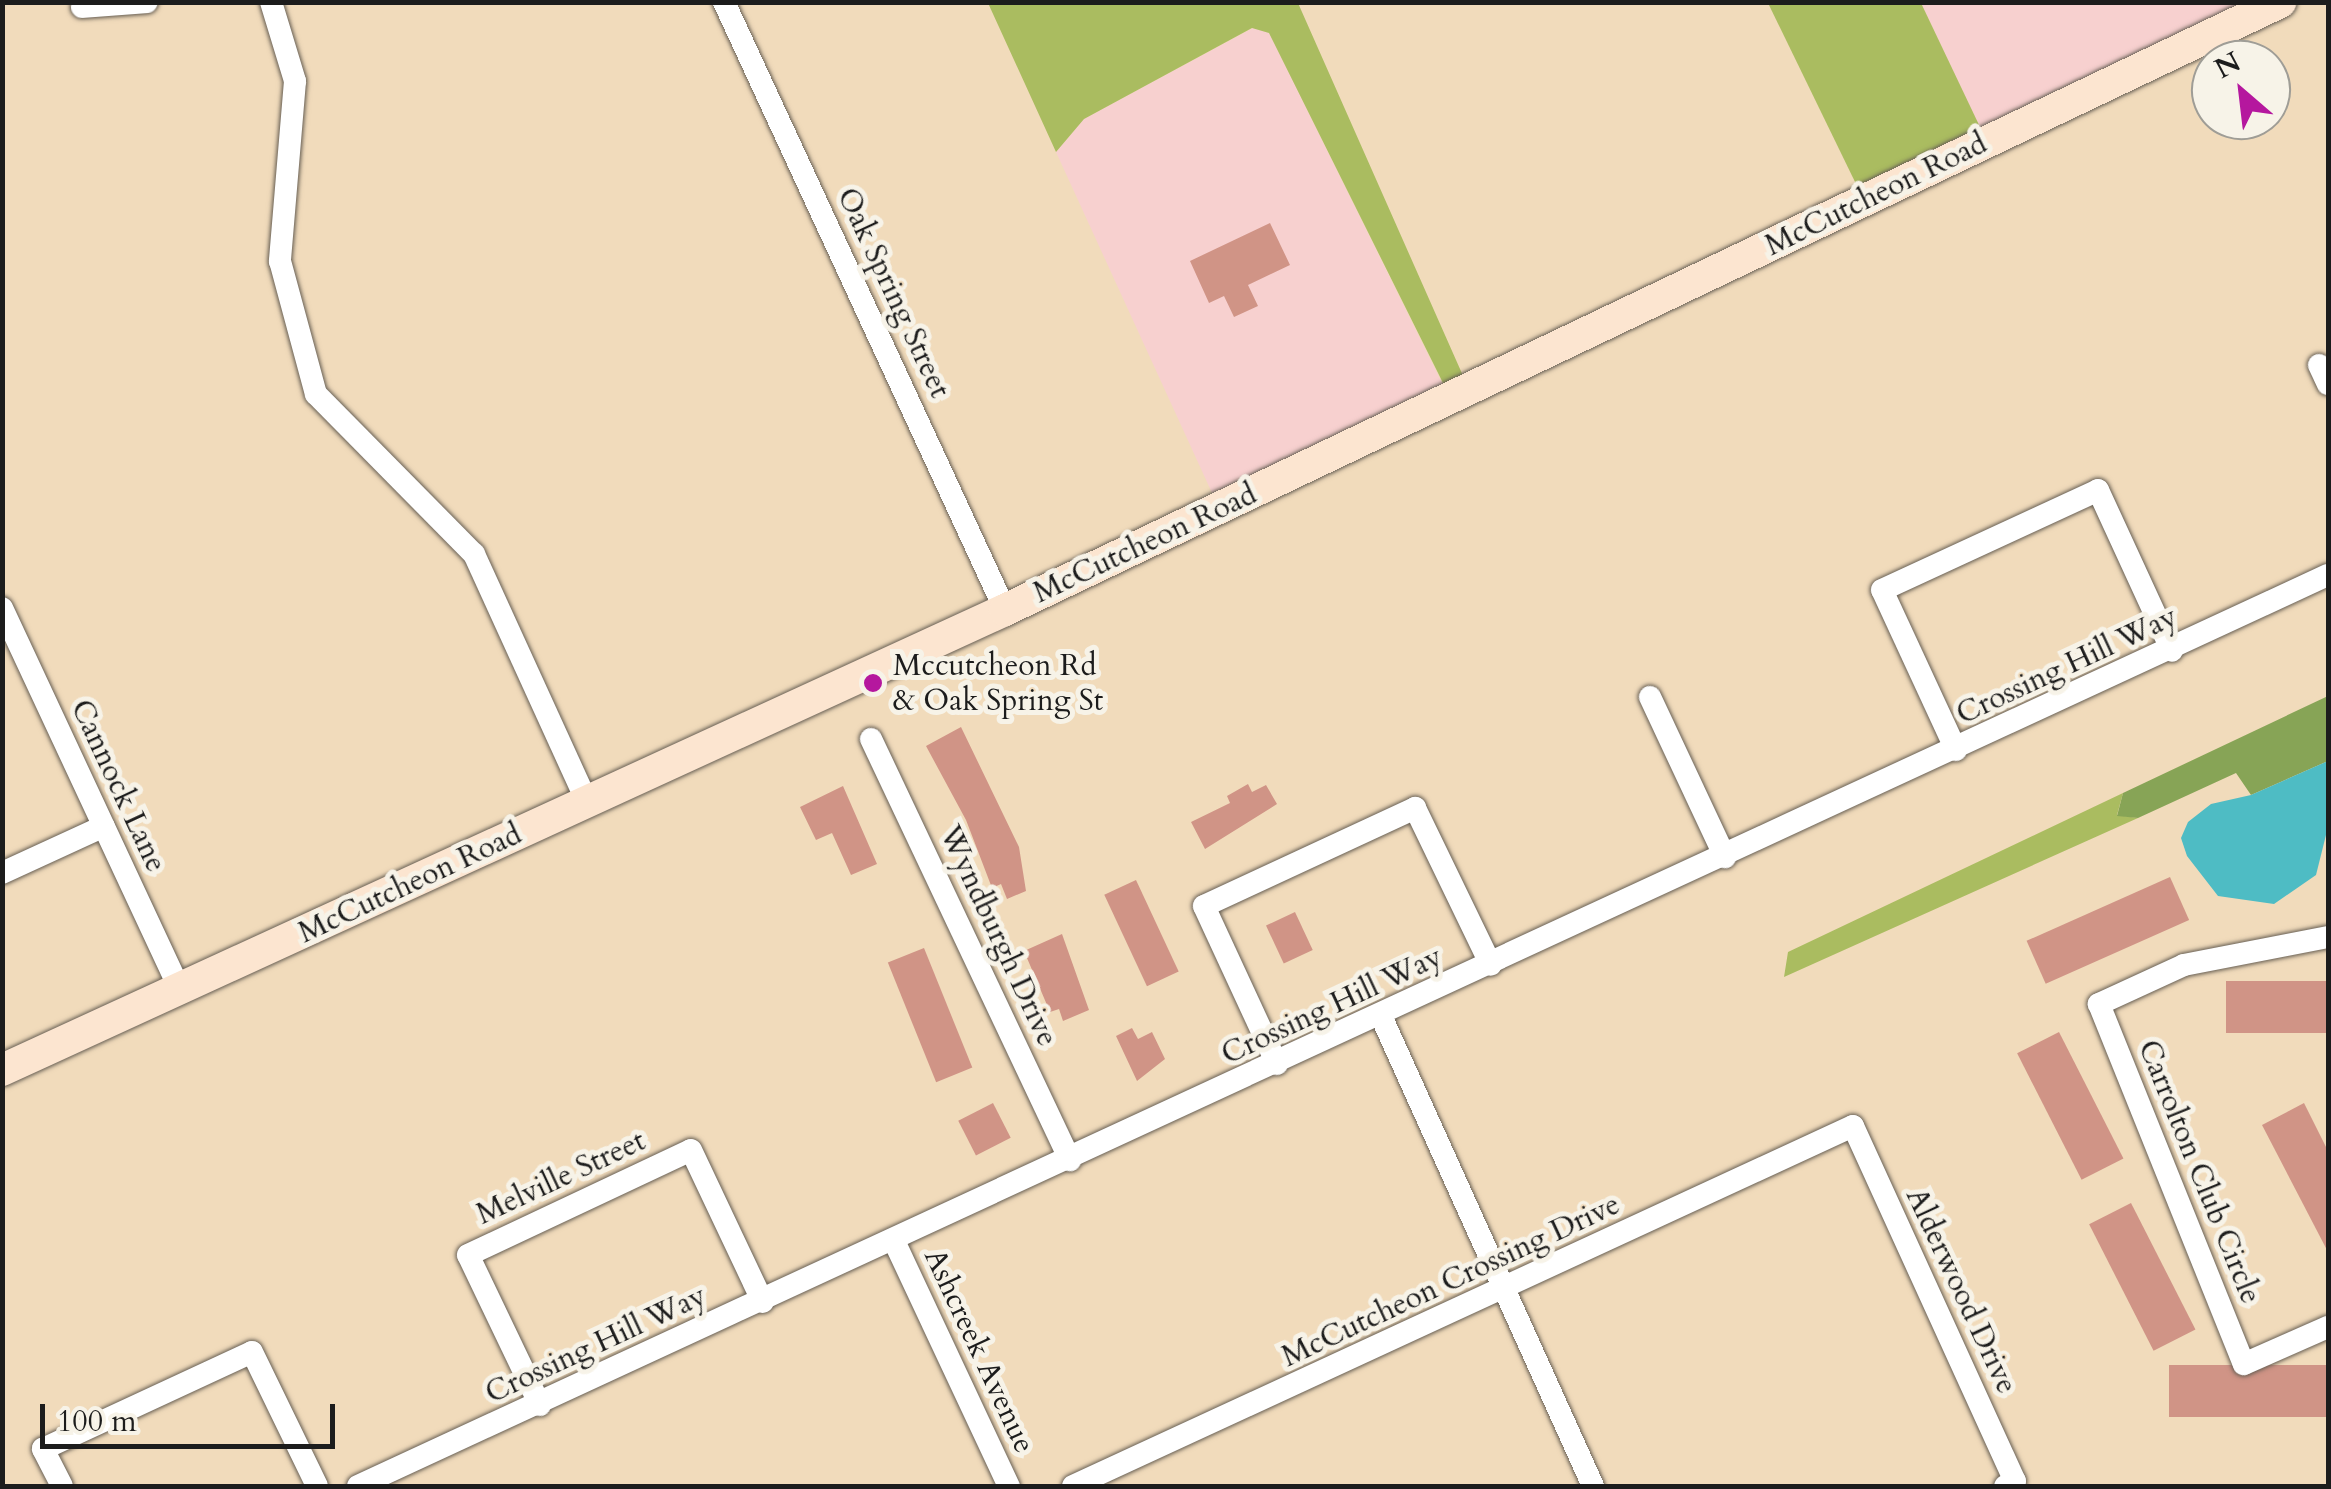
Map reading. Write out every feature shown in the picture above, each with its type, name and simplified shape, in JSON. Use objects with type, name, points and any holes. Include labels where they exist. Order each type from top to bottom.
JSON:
[{"type":"main road","name":"McCutcheon Road","points":[[2,1070],[1005,610],[2280,2]]},
{"type":"street","points":[[82,7],[147,2]]},
{"type":"street","points":[[272,2],[296,81],[280,261],[316,394],[474,554],[587,802]]},
{"type":"street","name":"Oak Spring Street","points":[[724,2],[1005,610]]},
{"type":"street","points":[[1956,750],[1882,590],[2098,490],[2172,651]]},
{"type":"street","name":"Crossing Hill Way","points":[[358,1486],[1492,966],[2328,575]]},
{"type":"street","name":"Cannock Lane","points":[[2,608],[180,990]]},
{"type":"street","points":[[1650,697],[1725,857]]},
{"type":"street","name":"Wyndburgh Drive","points":[[871,739],[1070,1160]]},
{"type":"street","points":[[1277,1064],[1204,906],[1416,808],[1492,966]]},
{"type":"street","points":[[2,874],[104,826]]},
{"type":"street","name":"Carrolton Club Circle","points":[[2328,937],[2184,964],[2098,1004],[2244,1364],[2328,1327]]},
{"type":"street","points":[[1381,1016],[1593,1486]]},
{"type":"street","name":"McCutcheon Crossing Drive","points":[[1073,1486],[1507,1290],[1853,1126]]},
{"type":"street","name":"Alderwood Drive","points":[[1853,1126],[2010,1484]]},
{"type":"street","name":"Melville Street","points":[[540,1405],[468,1256],[691,1150],[763,1302]]},
{"type":"street","name":"Ashcreek Avenue","points":[[894,1241],[1009,1486]]},
{"type":"street","points":[[62,1486],[44,1448],[252,1352],[317,1486]]},
{"type":"shaded area","points":[[1921,3],[2269,3],[2191,40],[1985,138]]},
{"type":"shaded area","points":[[1253,28],[1269,33],[1449,397],[1218,506],[1056,152],[1084,119]]},
{"type":"green space","points":[[988,3],[1298,3],[1464,378],[1446,389],[1269,33],[1252,28],[1084,119],[1056,152]]},
{"type":"green space","points":[[1768,3],[1921,3],[1980,127],[1857,186]]},
{"type":"green space","points":[[2328,696],[2328,761],[2251,795],[2236,773],[2138,818],[2117,816],[2123,793]]},
{"type":"green space","points":[[2123,793],[2117,815],[2138,818],[1784,977],[1788,952]]},
{"type":"water","points":[[2328,761],[2328,827],[2316,875],[2274,904],[2218,896],[2187,856],[2181,838],[2188,822],[2211,804],[2251,795]]},
{"type":"building","points":[[1270,223],[1290,265],[1248,285],[1258,306],[1234,317],[1224,296],[1209,303],[1190,261]]},
{"type":"building","points":[[961,727],[1019,847],[1026,891],[1007,899],[1001,884],[992,888],[966,820],[926,746]]},
{"type":"building","points":[[1248,784],[1252,792],[1266,785],[1277,804],[1205,849],[1191,822],[1230,803],[1227,796]]},
{"type":"building","points":[[843,786],[877,864],[851,875],[832,833],[816,840],[800,807]]},
{"type":"building","points":[[2170,877],[2189,920],[2046,984],[2027,941]]},
{"type":"building","points":[[1136,880],[1179,972],[1147,986],[1104,895]]},
{"type":"building","points":[[1295,912],[1313,950],[1284,964],[1266,926]]},
{"type":"building","points":[[1062,934],[1089,1010],[1063,1021],[1059,1009],[1050,1012],[1024,951]]},
{"type":"building","points":[[924,948],[972,1068],[936,1082],[888,963]]},
{"type":"building","points":[[2226,981],[2328,981],[2328,1033],[2226,1033]]},
{"type":"building","points":[[1132,1028],[1138,1039],[1152,1032],[1165,1059],[1137,1081],[1116,1036]]},
{"type":"building","points":[[2059,1032],[2123,1159],[2082,1180],[2017,1053]]},
{"type":"building","points":[[993,1103],[1011,1138],[976,1155],[958,1121]]},
{"type":"building","points":[[2304,1103],[2328,1151],[2328,1252],[2262,1125]]},
{"type":"building","points":[[2131,1203],[2195,1330],[2154,1351],[2089,1224]]},
{"type":"building","points":[[2169,1365],[2328,1365],[2328,1417],[2169,1417]]},
{"type":"place","name":"Mccutcheon Rd & Oak Spring St","points":[[873,683]]}]
